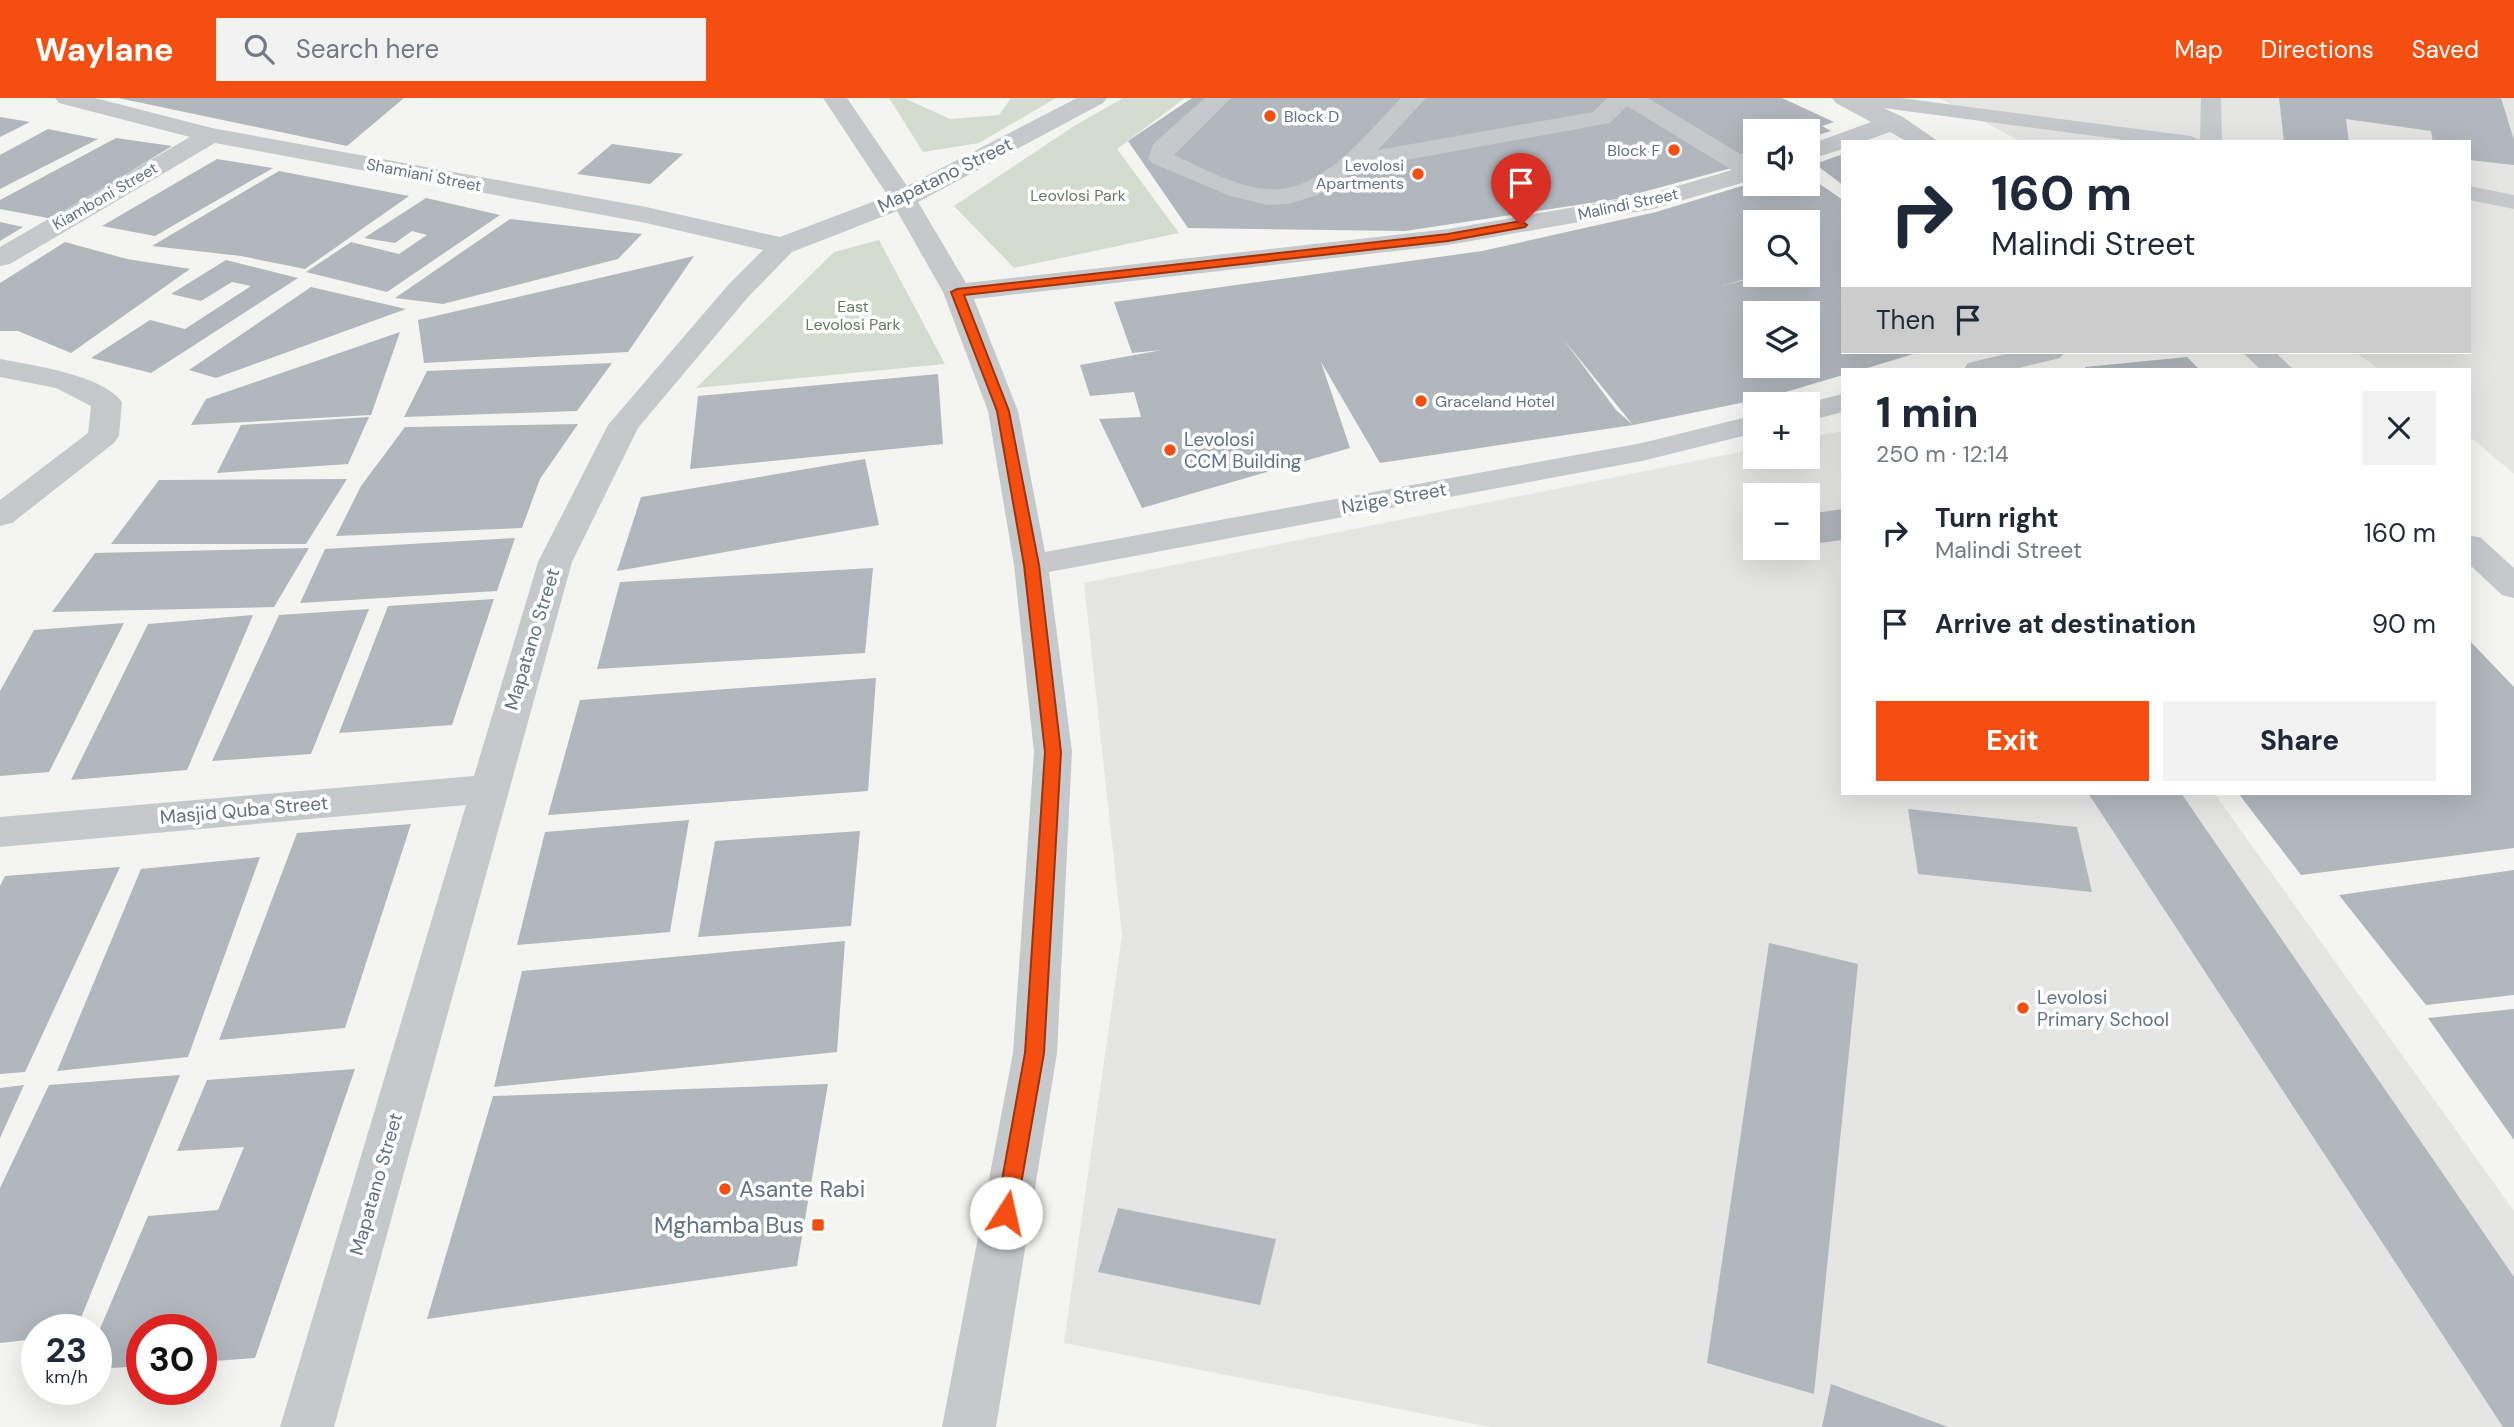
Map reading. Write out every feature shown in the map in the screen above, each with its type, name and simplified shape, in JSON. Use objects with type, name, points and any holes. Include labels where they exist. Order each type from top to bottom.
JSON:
[{"type":"street","name":"Shamiani Street","points":[[67,98],[211,135],[646,215],[782,246]]},
{"type":"street","points":[[835,98],[903,199],[957,292],[1003,411],[1031,565],[1053,752],[1035,1053],[969,1427]]},
{"type":"street","name":"Mapatano Street","points":[[307,1427],[555,562],[624,425],[739,290],[782,246],[903,199],[1095,98]]},
{"type":"street","points":[[1219,98],[1163,148],[1161,158],[1218,183],[1269,198],[1306,192],[1350,163],[1414,98]]},
{"type":"street","points":[[1350,163],[1601,118],[1621,98]]},
{"type":"street","points":[[1631,98],[1743,165]]},
{"type":"street","points":[[1844,98],[1924,140]]},
{"type":"street","points":[[1844,140],[1894,122]]},
{"type":"street","name":"Kiamboni Street","points":[[0,258],[211,135]]},
{"type":"street","points":[[1820,149],[1841,141]]},
{"type":"street","name":"Malindi Street","points":[[957,292],[1448,237],[1653,201],[1743,175]]},
{"type":"street","points":[[1983,368],[2042,354]]},
{"type":"street","points":[[2259,354],[2277,368]]},
{"type":"street","points":[[0,368],[65,381],[107,402],[103,436],[0,516]]},
{"type":"street","points":[[1820,409],[1841,404]]},
{"type":"street","name":"Nzige Street","points":[[1031,565],[1642,452],[1743,428]]},
{"type":"street","points":[[2471,547],[2514,587]]},
{"type":"street","name":"Masjid Quba Street","points":[[0,832],[488,789]]},
{"type":"lane","points":[[1853,98],[2176,140]]},
{"type":"lane","points":[[2211,98],[2211,140]]},
{"type":"lane","points":[[2471,193],[2514,202]]},
{"type":"shaded area","points":[[1939,98],[2514,98],[2514,474],[2471,438],[2471,368],[2378,368],[2358,354],[2471,354],[2471,140],[2018,140]]},
{"type":"shaded area","name":"Levolosi Primary School","points":[[1841,431],[1841,795],[2215,795],[2514,1211],[2514,1427],[1490,1427],[1064,1343],[1122,935],[1084,583],[1743,451],[1743,469],[1820,469],[1820,436]]},
{"type":"green space","points":[[889,98],[904,98],[950,119],[999,115],[1011,98],[1056,98],[979,143],[923,152]]},
{"type":"green space","name":"Leovlosi Park","points":[[1123,98],[1185,98],[1117,149],[1179,233],[1014,268],[954,206],[1074,126]]},
{"type":"green space","name":"East Levolosi Park","points":[[879,240],[945,364],[696,388],[834,252]]},
{"type":"building","points":[[118,98],[404,98],[347,146]]},
{"type":"building","name":"Levolosi Apartments","points":[[1192,98],[1782,98],[1834,122],[1822,126],[1831,131],[1820,134],[1820,119],[1743,119],[1743,154],[1729,159],[1739,166],[1617,199],[1405,231],[1188,228],[1128,141]]},
{"type":"building","points":[[2279,98],[2501,98],[2514,140],[2514,165],[2471,160],[2471,140],[2433,140],[2431,131],[2346,119],[2349,140],[2284,140]]},
{"type":"building","points":[[0,117],[30,122],[0,137]]},
{"type":"building","points":[[48,129],[98,139],[0,189],[0,155]]},
{"type":"building","points":[[116,138],[172,146],[53,219],[0,209],[0,200]]},
{"type":"building","points":[[612,144],[683,154],[650,184],[577,174]]},
{"type":"building","points":[[1841,155],[1841,184],[1820,168],[1820,162]]},
{"type":"building","points":[[217,159],[273,168],[155,236],[102,226]]},
{"type":"building","points":[[279,171],[409,196],[305,269],[241,256],[152,246]]},
{"type":"building","points":[[1820,184],[1841,199],[1841,354],[1913,354],[1867,368],[1841,368],[1841,376],[1785,392],[1743,392],[1743,402],[1633,425],[1380,463],[1321,362],[1350,448],[1142,508],[1099,419],[1141,417],[1134,392],[1090,396],[1080,365],[1162,350],[1132,353],[1114,302],[1482,251],[1656,212],[1743,186],[1743,196],[1820,196]],"holes":[[[1564,340],[1633,425],[1616,410]]]},
{"type":"building","points":[[426,198],[500,215],[387,292],[306,272],[351,242],[399,254],[427,235],[412,231],[395,243],[364,238]]},
{"type":"building","points":[[510,219],[642,234],[618,259],[443,304],[395,298]]},
{"type":"building","points":[[0,222],[23,227],[0,241]]},
{"type":"building","points":[[65,242],[127,259],[190,269],[71,353],[18,331],[0,331],[0,283]]},
{"type":"building","points":[[694,256],[628,352],[424,363],[418,320]]},
{"type":"building","points":[[226,260],[298,278],[151,373],[91,358],[150,320],[185,329],[251,286],[232,282],[201,301],[171,294]]},
{"type":"building","points":[[311,287],[406,309],[216,378],[189,370]]},
{"type":"building","points":[[400,332],[371,415],[191,425],[206,399]]},
{"type":"building","points":[[2187,357],[2198,368],[2085,368]]},
{"type":"building","points":[[612,363],[577,411],[404,417],[427,371]]},
{"type":"building","points":[[938,374],[943,444],[690,469],[698,396]]},
{"type":"building","points":[[369,417],[348,464],[217,473],[241,425]]},
{"type":"building","points":[[578,424],[540,479],[522,528],[336,536],[361,486],[405,427]]},
{"type":"building","points":[[865,459],[879,525],[617,571],[641,497]]},
{"type":"building","points":[[347,479],[306,544],[111,544],[159,480]]},
{"type":"building","points":[[1841,509],[1841,540],[1820,543],[1820,512]]},
{"type":"building","points":[[515,538],[497,591],[300,603],[325,549]]},
{"type":"building","points":[[309,548],[274,607],[52,612],[95,553]]},
{"type":"building","points":[[873,568],[865,653],[597,669],[620,582]]},
{"type":"building","points":[[494,599],[452,725],[339,733],[388,606]]},
{"type":"building","points":[[369,609],[311,754],[212,761],[279,615]]},
{"type":"building","points":[[253,615],[187,770],[71,780],[148,624]]},
{"type":"building","points":[[124,623],[49,772],[0,776],[0,691],[34,630]]},
{"type":"building","points":[[2471,642],[2514,687],[2514,848],[2301,875],[2240,795],[2471,795]]},
{"type":"building","points":[[876,678],[868,791],[548,815],[580,700]]},
{"type":"building","points":[[2089,795],[2182,795],[2514,1277],[2514,1427],[2503,1427]]},
{"type":"building","points":[[1908,809],[2077,827],[2092,892],[1918,874]]},
{"type":"building","points":[[689,820],[670,932],[517,945],[545,832]]},
{"type":"building","points":[[411,824],[345,1028],[219,1040],[297,833]]},
{"type":"building","points":[[860,831],[851,926],[698,937],[715,841]]},
{"type":"building","points":[[260,857],[188,1057],[57,1071],[141,869]]},
{"type":"building","points":[[120,867],[25,1072],[0,1074],[0,886],[5,876]]},
{"type":"building","points":[[2514,870],[2514,995],[2426,1005],[2339,895]]},
{"type":"building","points":[[845,941],[837,1052],[494,1087],[522,971]]},
{"type":"building","points":[[1769,943],[1858,964],[1814,1394],[1707,1363]]},
{"type":"building","points":[[2514,1009],[2514,1140],[2428,1018]]},
{"type":"building","points":[[355,1069],[255,1358],[217,1361],[217,1314],[126,1314],[126,1367],[112,1368],[112,1314],[106,1314],[148,1216],[218,1210],[244,1147],[177,1151],[207,1080]]},
{"type":"building","points":[[180,1075],[83,1314],[21,1314],[21,1341],[0,1343],[0,1188],[49,1085]]},
{"type":"building","points":[[828,1084],[797,1266],[427,1319],[493,1096]]},
{"type":"building","points":[[24,1085],[0,1138],[0,1088]]},
{"type":"building","points":[[1118,1208],[1276,1239],[1260,1305],[1098,1272]]},
{"type":"building","points":[[1831,1384],[1948,1427],[1822,1427]]},
{"type":"place","name":"Block D","points":[[1270,116]]},
{"type":"place","name":"Block F","points":[[1674,150]]},
{"type":"place","name":"Levolosi Apartments","points":[[1418,174]]},
{"type":"place","name":"Graceland Hotel","points":[[1421,401]]},
{"type":"place","name":"Levolosi CCM Building","points":[[1170,450]]},
{"type":"place","name":"Levolosi Primary School","points":[[2023,1008]]},
{"type":"place","name":"Asante Rabi","points":[[725,1189]]},
{"type":"place","name":"Mghamba Bus","points":[[818,1225]]},
{"type":"route","points":[[1006,1213],[1035,1053],[1053,752],[1031,565],[1003,411],[957,292],[1343,250],[1521,225]]}]
